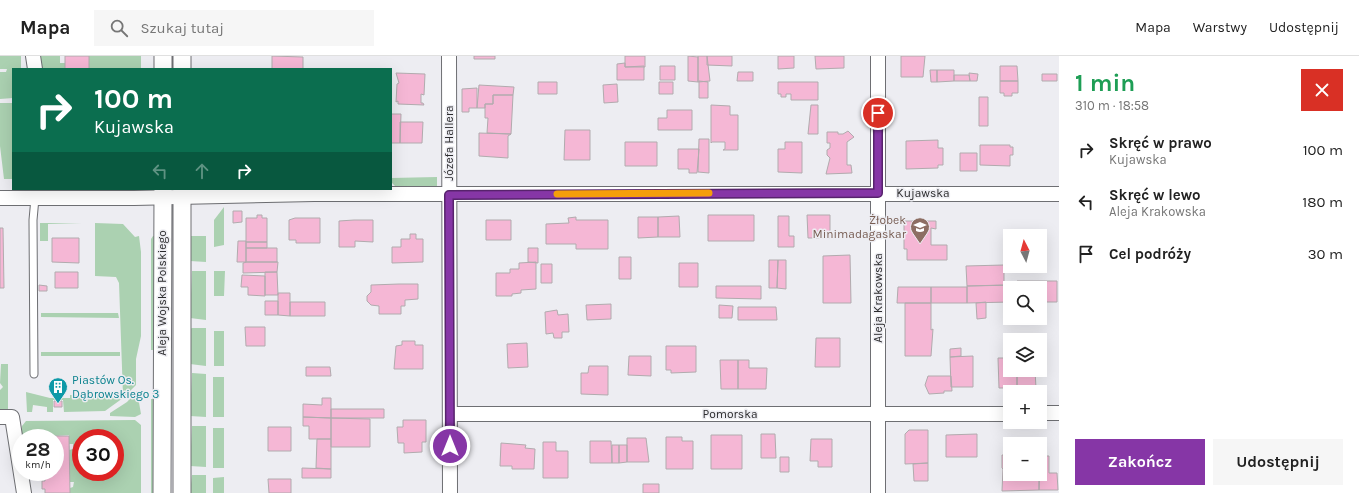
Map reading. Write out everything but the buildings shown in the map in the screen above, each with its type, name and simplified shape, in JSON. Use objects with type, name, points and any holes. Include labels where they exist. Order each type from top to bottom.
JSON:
[{"type":"street","points":[[33,56],[35,68]]},
{"type":"street","points":[[163,56],[163,68]]},
{"type":"street","points":[[182,56],[182,68]]},
{"type":"street","name":"Józefa Hallera","points":[[449,56],[450,493]]},
{"type":"street","name":"Aleja Krakowska","points":[[878,56],[878,493]]},
{"type":"street","name":"Kujawska","points":[[0,198],[35,193],[449,195],[878,193],[1059,194]]},
{"type":"street","name":"Aleja Wojska Polskiego","points":[[162,493],[163,193]]},
{"type":"street","name":"Aleja Wojska Polskiego","points":[[182,193],[182,493]]},
{"type":"street","points":[[1047,413],[1059,413]]},
{"type":"street","name":"Pomorska","points":[[450,414],[1003,414]]},
{"type":"street","points":[[6,417],[24,493]]},
{"type":"lane","points":[[34,374],[33,213],[35,193]]},
{"type":"green space","points":[[0,56],[21,56],[21,68],[12,68],[12,98],[0,99],[0,72],[6,72],[7,69],[0,69]]},
{"type":"green space","points":[[41,56],[60,56],[60,63],[65,63],[65,68],[41,68]]},
{"type":"green space","points":[[89,56],[141,56],[141,68],[89,68]]},
{"type":"green space","points":[[0,103],[12,103],[12,179],[4,179],[0,146]]},
{"type":"green space","points":[[437,177],[437,186],[432,188],[396,187],[392,183],[392,178]]},
{"type":"green space","points":[[224,207],[224,245],[214,247],[214,220]]},
{"type":"green space","points":[[40,223],[82,223],[48,224],[48,241],[40,241]]},
{"type":"green space","points":[[95,223],[123,224],[135,237],[139,236],[141,252],[141,336],[136,359],[136,385],[123,398],[105,411],[64,412],[63,400],[53,400],[53,412],[47,412],[47,407],[33,405],[32,412],[27,412],[26,392],[50,398],[70,398],[70,395],[121,394],[123,396],[119,283],[116,277],[95,276]]},
{"type":"green space","points":[[155,236],[155,350],[151,350],[151,239]]},
{"type":"green space","points":[[190,236],[206,236],[206,262],[190,261]]},
{"type":"green space","points":[[192,271],[206,271],[206,320],[190,318]]},
{"type":"green space","points":[[214,271],[225,271],[224,296],[214,296]]},
{"type":"green space","points":[[41,313],[118,313],[119,318],[41,317]]},
{"type":"green space","points":[[206,328],[206,366],[190,364],[190,329]]},
{"type":"green space","points":[[214,331],[224,331],[224,366],[214,366]]},
{"type":"green space","points":[[41,352],[120,352],[120,356],[41,356]]},
{"type":"green space","points":[[1,364],[8,364],[8,412],[0,412],[0,390],[3,387],[0,383]]},
{"type":"green space","points":[[192,373],[206,374],[206,417],[190,416]]},
{"type":"green space","points":[[213,377],[224,377],[224,417],[213,417]]},
{"type":"green space","points":[[137,391],[141,414],[135,417],[110,416],[110,413],[127,402]]},
{"type":"green space","points":[[151,399],[155,399],[154,493],[151,493]]},
{"type":"green space","points":[[135,420],[141,425],[141,493],[70,493],[70,488],[73,487],[74,482],[70,482],[69,450],[72,449],[72,481],[124,481],[124,429],[72,429],[72,444],[69,444],[69,435],[64,435],[64,429],[22,429],[22,426],[26,421]]},
{"type":"green space","points":[[192,426],[206,426],[206,467],[190,466]]},
{"type":"green space","points":[[213,428],[224,428],[224,468],[213,468]]},
{"type":"green space","points":[[192,475],[206,475],[206,493],[190,493]]},
{"type":"green space","points":[[224,477],[224,493],[213,493],[213,478]]},
{"type":"slow traffic","points":[[557,194],[709,193]]},
{"type":"place","name":"Żłobek Minimadagaskar","points":[[920,244]]},
{"type":"place","name":"Piastów Os. Dąbrowskiego 3","points":[[58,404]]},
{"type":"route","points":[[450,446],[449,195],[878,193],[878,113]]}]
